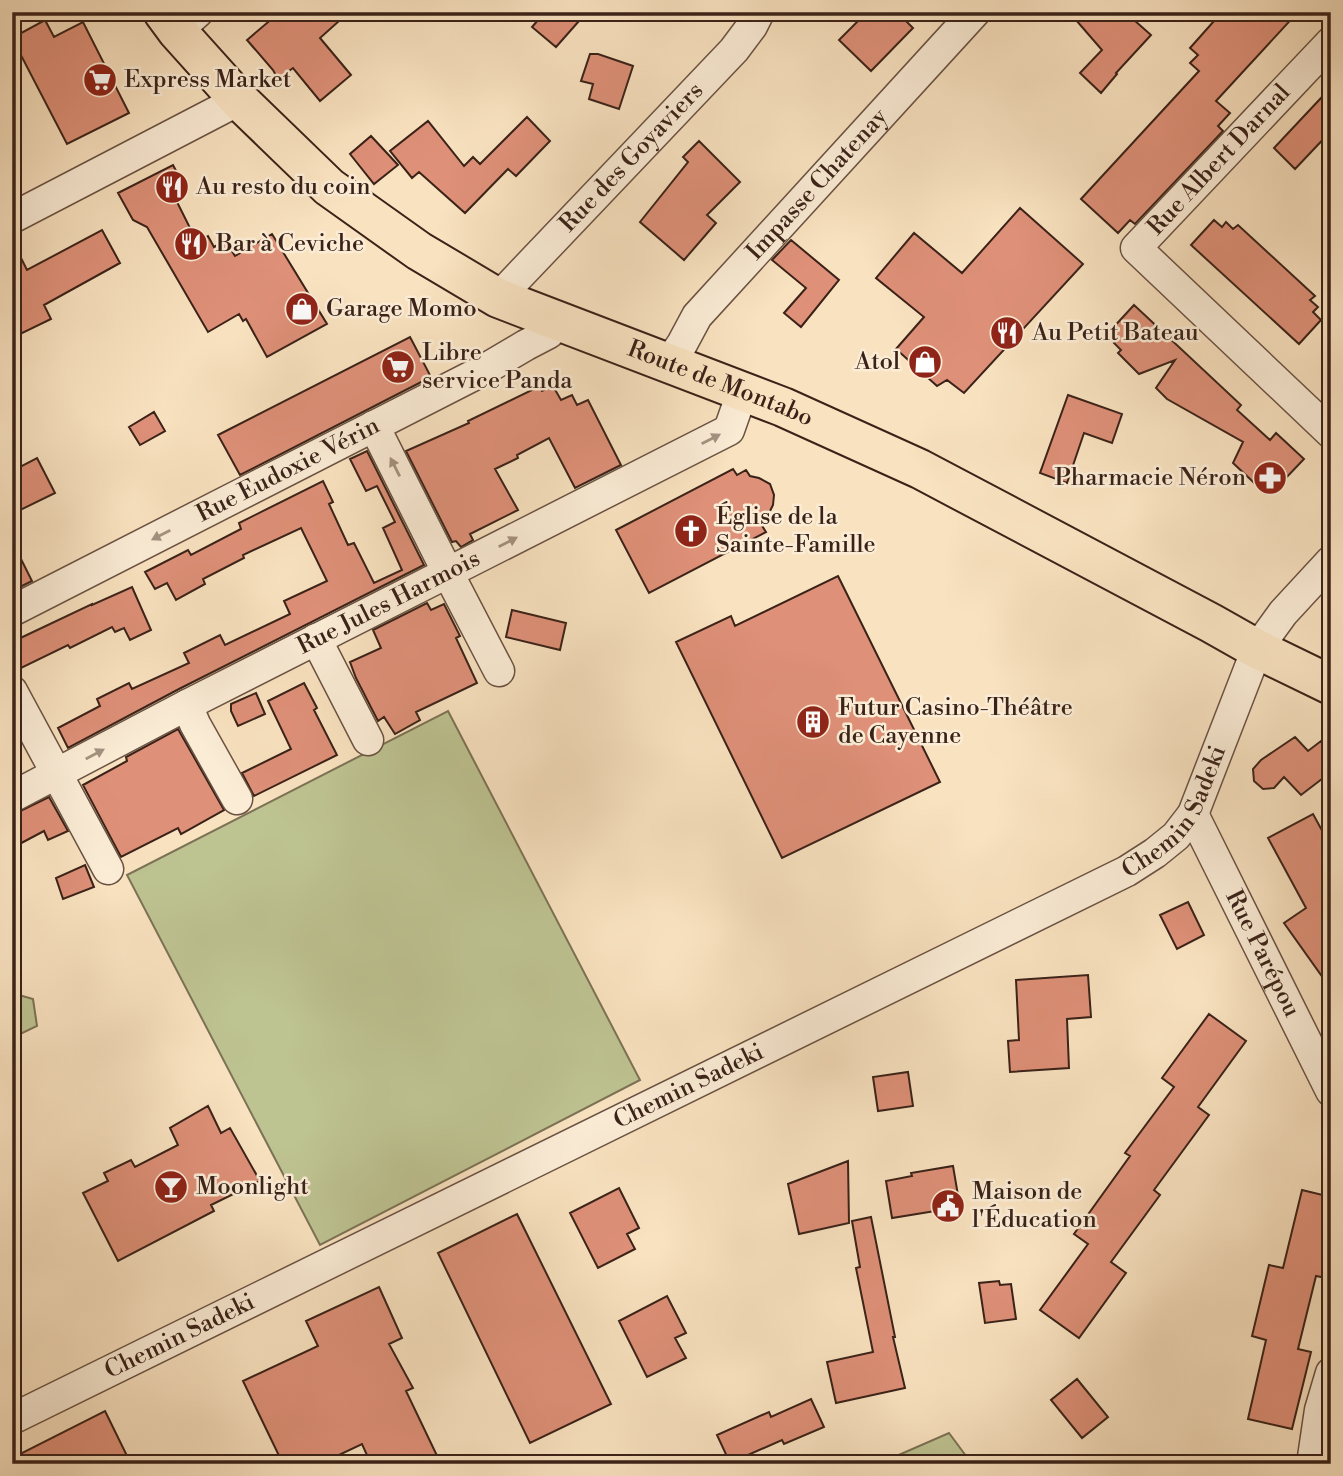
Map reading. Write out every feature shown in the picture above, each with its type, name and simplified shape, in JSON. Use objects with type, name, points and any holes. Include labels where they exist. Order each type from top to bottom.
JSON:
[{"type":"main road","name":"Route de Montabo","points":[[180,18],[239,100],[329,187],[419,251],[499,298],[805,417],[920,469],[1211,622],[1257,649],[1331,685]]},
{"type":"street","name":"Rue des Goyaviers","points":[[499,298],[734,50],[759,12]]},
{"type":"street","name":"Impasse Chatenay","points":[[669,363],[697,316],[975,12]]},
{"type":"street","name":"Rue Albert Darnal","points":[[1331,42],[1136,248],[1331,433]]},
{"type":"street","points":[[12,218],[239,100]]},
{"type":"street","name":"Rue Eudoxie Vérin","points":[[12,611],[482,371],[549,333],[557,320]]},
{"type":"street","name":"Rue Jules Harmois","points":[[12,797],[187,705],[729,430],[742,393]]},
{"type":"street","points":[[374,426],[499,671]]},
{"type":"street","name":"Chemin Sadeki","points":[[12,1419],[1127,871],[1155,853],[1176,836],[1193,814],[1257,649],[1283,613],[1331,561]]},
{"type":"street","points":[[316,639],[368,740]]},
{"type":"street","points":[[12,691],[108,869]]},
{"type":"street","points":[[187,705],[237,799]]},
{"type":"street","name":"Rue Parépou","points":[[1193,814],[1331,1091]]},
{"type":"street","points":[[1312,1464],[1320,1410],[1331,1373]]},
{"type":"green space","points":[[448,711],[640,1080],[320,1245],[127,875]]},
{"type":"green space","points":[[12,993],[33,999],[37,1026],[12,1038]]},
{"type":"green space","points":[[949,1433],[972,1464],[878,1464]]},
{"type":"building","points":[[280,12],[349,12],[320,38],[351,75],[320,101],[293,68],[278,79],[247,40]]},
{"type":"building","points":[[545,12],[587,12],[556,47],[532,27]]},
{"type":"building","points":[[867,12],[897,12],[913,28],[871,71],[839,40]]},
{"type":"building","points":[[1069,12],[1125,12],[1151,35],[1101,93],[1080,73],[1102,50]]},
{"type":"building","points":[[1222,12],[1298,12],[1216,101],[1230,113],[1218,126],[1223,131],[1135,224],[1130,220],[1118,233],[1081,199],[1199,71],[1190,63],[1198,55],[1190,48]]},
{"type":"building","points":[[45,20],[54,37],[83,22],[129,113],[67,144],[12,38]]},
{"type":"building","points":[[590,54],[598,54],[633,66],[619,109],[589,99],[593,84],[581,81]]},
{"type":"building","points":[[1321,98],[1331,107],[1331,131],[1295,169],[1274,148]]},
{"type":"building","points":[[527,117],[550,141],[516,176],[508,169],[465,213],[419,172],[412,178],[390,151],[428,121],[464,166],[473,157],[480,164]]},
{"type":"building","points":[[371,136],[398,165],[374,184],[350,154]]},
{"type":"building","points":[[699,141],[740,182],[707,215],[716,223],[684,260],[640,222],[688,162],[683,157]]},
{"type":"building","points":[[173,165],[187,192],[175,198],[197,242],[208,236],[214,247],[225,240],[235,256],[272,234],[327,324],[267,357],[246,319],[243,321],[239,314],[208,332],[147,227],[133,220],[118,193]]},
{"type":"building","points":[[1020,208],[1083,264],[964,393],[947,380],[937,386],[896,349],[924,317],[876,278],[914,233],[962,273]]},
{"type":"building","points":[[1214,220],[1222,227],[1226,222],[1233,229],[1238,225],[1315,296],[1310,300],[1318,307],[1313,312],[1321,320],[1299,344],[1191,245]]},
{"type":"building","points":[[102,230],[120,263],[44,305],[51,319],[12,338],[12,240],[27,270]]},
{"type":"building","points":[[791,240],[839,280],[801,327],[784,313],[806,288],[772,260]]},
{"type":"building","points":[[1134,305],[1241,405],[1237,410],[1270,440],[1276,433],[1304,459],[1284,480],[1280,477],[1265,493],[1233,463],[1243,442],[1167,399],[1156,388],[1175,360],[1139,374],[1118,353],[1121,350],[1114,343],[1119,337],[1111,330]]},
{"type":"building","points":[[410,337],[431,377],[240,475],[218,435]]},
{"type":"building","points":[[540,386],[542,391],[553,386],[561,400],[572,395],[577,405],[588,400],[621,465],[575,488],[549,438],[495,469],[518,510],[470,534],[473,540],[461,547],[456,541],[452,542],[406,451],[469,423],[468,421]]},
{"type":"building","points":[[1068,395],[1122,414],[1112,443],[1084,433],[1067,483],[1040,473]]},
{"type":"building","points":[[154,412],[165,431],[140,445],[129,427]]},
{"type":"building","points":[[367,451],[424,565],[68,748],[58,728],[100,706],[97,699],[129,683],[132,689],[189,663],[184,653],[220,635],[225,645],[290,614],[284,601],[327,581],[301,528],[243,555],[244,558],[203,579],[205,584],[176,600],[167,583],[155,589],[145,572],[188,550],[191,555],[241,529],[239,523],[323,481],[333,502],[329,504],[348,545],[354,543],[374,583],[402,570],[383,528],[395,522],[377,486],[366,491],[350,459]]},
{"type":"building","points":[[37,458],[55,493],[12,514],[12,471]]},
{"type":"building","name":"Église de la Sainte-Famille","points":[[733,469],[737,475],[746,470],[750,476],[770,484],[774,495],[769,513],[771,518],[761,524],[766,532],[649,593],[616,530]]},
{"type":"building","points":[[12,541],[32,581],[12,591]]},
{"type":"building","name":"Futur Casino-Théâtre de Cayenne","points":[[838,576],[940,782],[782,858],[676,642],[731,616],[735,626]]},
{"type":"building","points":[[132,587],[151,630],[130,640],[124,628],[115,632],[112,627],[19,669],[12,656],[12,642]]},
{"type":"building","points":[[427,603],[431,610],[444,604],[460,636],[456,638],[477,683],[416,712],[420,720],[395,734],[384,717],[378,721],[350,662],[381,648],[373,630]]},
{"type":"building","points":[[512,610],[566,623],[560,650],[506,637]]},
{"type":"building","points":[[304,683],[317,708],[314,710],[337,755],[254,796],[242,773],[291,749],[268,701]]},
{"type":"building","points":[[256,693],[265,714],[238,726],[231,711],[231,704]]},
{"type":"building","points":[[178,729],[224,810],[181,834],[178,828],[121,857],[83,785],[127,761],[126,757]]},
{"type":"building","points":[[1295,737],[1308,751],[1321,741],[1331,752],[1331,772],[1301,795],[1284,777],[1274,788],[1263,789],[1254,781],[1253,769],[1261,760]]},
{"type":"building","points":[[49,797],[68,831],[48,840],[44,831],[12,848],[12,815]]},
{"type":"building","points":[[1313,814],[1331,847],[1331,989],[1284,923],[1306,908],[1268,838]]},
{"type":"building","points":[[85,865],[94,887],[63,899],[56,878]]},
{"type":"building","points":[[1188,902],[1204,935],[1177,949],[1160,915]]},
{"type":"building","points":[[1088,975],[1091,1017],[1067,1019],[1069,1068],[1010,1072],[1008,1041],[1019,1040],[1016,980]]},
{"type":"building","points":[[1209,1014],[1246,1041],[1198,1107],[1209,1115],[1154,1190],[1160,1195],[1111,1262],[1126,1273],[1079,1338],[1040,1310],[1088,1244],[1074,1234],[1130,1156],[1125,1153],[1174,1087],[1162,1078]]},
{"type":"building","points":[[908,1072],[913,1106],[878,1111],[873,1077]]},
{"type":"building","name":"Moonlight","points":[[208,1106],[221,1133],[230,1128],[260,1181],[211,1205],[214,1211],[118,1261],[83,1193],[108,1181],[104,1173],[131,1160],[135,1167],[178,1145],[170,1128]]},
{"type":"building","points":[[848,1161],[849,1223],[799,1234],[788,1184]]},
{"type":"building","points":[[953,1166],[960,1207],[892,1218],[886,1181],[912,1176],[911,1173]]},
{"type":"building","points":[[619,1188],[639,1228],[627,1234],[635,1249],[598,1268],[570,1213]]},
{"type":"building","points":[[1302,1190],[1331,1197],[1331,1279],[1316,1276],[1298,1349],[1311,1352],[1292,1429],[1248,1419],[1266,1340],[1252,1336],[1269,1265],[1283,1268]]},
{"type":"building","points":[[517,1214],[611,1404],[530,1443],[438,1253]]},
{"type":"building","points":[[871,1217],[905,1388],[836,1403],[827,1362],[873,1352],[856,1268],[860,1267],[852,1221]]},
{"type":"building","points":[[999,1281],[1000,1285],[1011,1284],[1016,1319],[985,1323],[979,1283]]},
{"type":"building","points":[[379,1287],[402,1338],[389,1344],[413,1388],[406,1391],[441,1464],[371,1464],[362,1444],[320,1464],[283,1464],[243,1381],[318,1346],[306,1321]]},
{"type":"building","points":[[667,1296],[686,1333],[675,1338],[686,1358],[647,1377],[619,1321]]},
{"type":"building","points":[[1077,1379],[1108,1417],[1082,1438],[1051,1400]]},
{"type":"building","points":[[811,1399],[824,1427],[784,1444],[782,1440],[730,1463],[717,1435],[769,1412],[771,1417]]},
{"type":"building","points":[[105,1411],[131,1464],[12,1464],[12,1458]]},
{"type":"waterway","points":[[1329,648],[1331,640]]},
{"type":"place","name":"Express Market","points":[[100,80]]},
{"type":"place","name":"Au resto du coin","points":[[172,187]]},
{"type":"place","name":"Bar à Ceviche","points":[[191,244]]},
{"type":"place","name":"Garage Momo","points":[[302,309]]},
{"type":"place","name":"Au Petit Bateau","points":[[1007,333]]},
{"type":"place","name":"Atol","points":[[925,362]]},
{"type":"place","name":"Libre service Panda","points":[[398,367]]},
{"type":"place","name":"Pharmacie Néron","points":[[1270,478]]},
{"type":"place","name":"Église de la Sainte-Famille","points":[[691,531]]},
{"type":"place","name":"Futur Casino-Théâtre de Cayenne","points":[[813,722]]},
{"type":"place","name":"Moonlight","points":[[171,1187]]},
{"type":"place","name":"Maison de l'Éducation","points":[[948,1206]]}]
